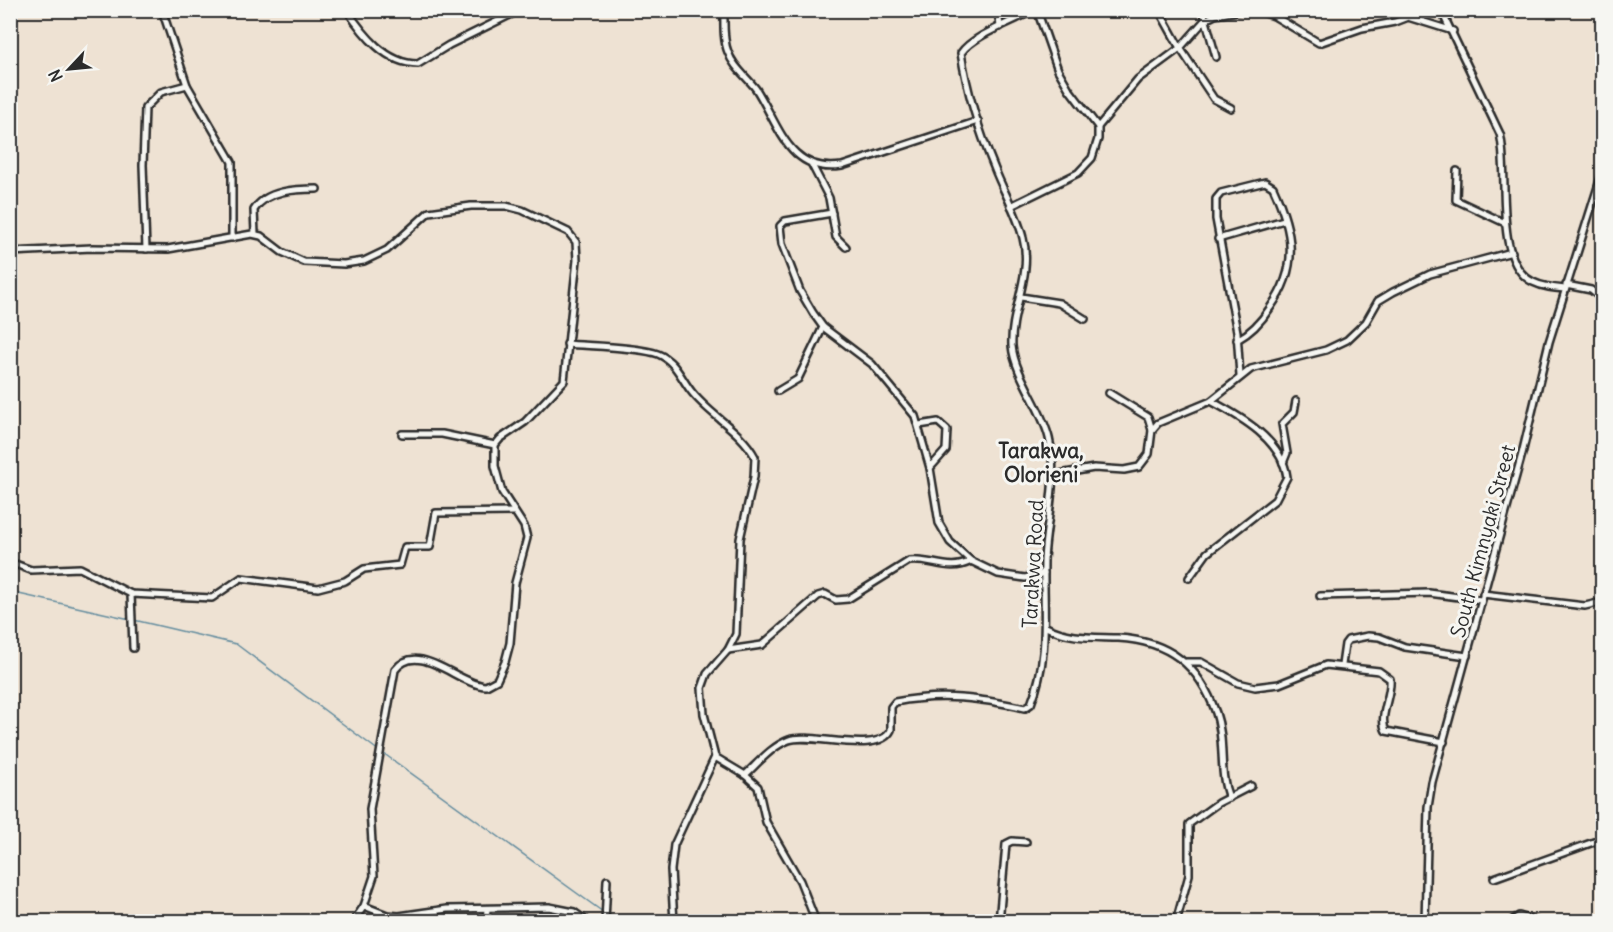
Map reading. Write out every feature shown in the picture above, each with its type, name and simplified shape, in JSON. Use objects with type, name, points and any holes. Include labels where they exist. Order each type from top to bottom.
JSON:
[{"type":"street","points":[[162,10],[187,85],[232,162],[232,238]]},
{"type":"street","points":[[347,10],[369,41],[404,61],[418,64],[449,45],[520,10]]},
{"type":"street","points":[[724,10],[726,48],[730,57],[756,90],[791,149],[811,163],[821,167],[842,166],[978,121]]},
{"type":"street","points":[[998,10],[1000,27]]},
{"type":"street","points":[[1011,206],[1078,173],[1092,158],[1098,140],[1098,127],[1064,82],[1035,10]]},
{"type":"street","name":"Tarakwa Road","points":[[746,775],[782,743],[793,739],[864,742],[885,737],[891,730],[891,707],[895,702],[942,696],[987,699],[1028,707],[1039,678],[1046,627],[1044,573],[1054,475],[1046,428],[1013,351],[1013,335],[1026,260],[1024,241],[994,168],[978,121],[961,53],[967,46],[1035,10]]},
{"type":"street","points":[[1203,10],[1216,57]]},
{"type":"street","points":[[1098,127],[1138,79],[1180,48],[1205,20],[1215,15],[1245,10]]},
{"type":"street","points":[[1256,10],[1274,16],[1319,43],[1362,28],[1413,16],[1453,31]]},
{"type":"street","points":[[1441,10],[1453,31],[1465,64],[1502,142],[1505,223],[1518,266],[1531,281],[1591,290],[1602,299]]},
{"type":"street","points":[[1160,12],[1180,48],[1214,99],[1231,108]]},
{"type":"street","points":[[146,249],[143,165],[145,108],[161,92],[187,85]]},
{"type":"street","points":[[811,163],[829,198],[836,237],[846,247]]},
{"type":"street","points":[[1457,171],[1456,200],[1505,223]]},
{"type":"street","name":"South Kimnyaki Street","points":[[1425,921],[1428,807],[1432,782],[1565,287],[1602,174]]},
{"type":"street","points":[[1237,340],[1259,324],[1280,294],[1286,280],[1291,254],[1284,220],[1270,183],[1258,183],[1221,194],[1216,199],[1218,239],[1237,340],[1240,376]]},
{"type":"street","points":[[255,234],[254,210],[265,199],[288,191],[317,189]]},
{"type":"street","points":[[10,252],[92,248],[168,249],[255,234],[282,252],[304,262],[344,264],[364,261],[387,250],[429,212],[485,205],[522,210],[568,232],[576,242],[577,260],[564,381],[561,387],[525,422],[495,445],[498,478],[513,512],[524,526],[527,538],[514,591],[510,643],[502,672],[497,680],[482,686],[419,659],[405,661],[395,670],[370,809],[375,863],[364,906],[353,921]]},
{"type":"street","points":[[832,213],[785,220],[779,229],[782,244],[801,291],[823,327],[872,364],[892,392],[912,411],[919,426],[930,468],[939,523],[957,550],[971,561],[1009,576],[1025,578],[1044,573]]},
{"type":"street","points":[[1218,239],[1254,231],[1284,220]]},
{"type":"street","points":[[1152,430],[1164,419],[1211,401],[1240,376],[1264,364],[1326,350],[1347,340],[1361,328],[1378,301],[1430,274],[1512,252]]},
{"type":"street","points":[[1021,297],[1059,303],[1085,319]]},
{"type":"street","points":[[778,391],[798,379],[823,327]]},
{"type":"street","points":[[567,344],[645,351],[664,357],[701,402],[752,451],[756,464],[740,539],[738,624],[728,650],[707,674],[702,688],[704,714],[716,757],[674,845],[671,870],[674,921]]},
{"type":"street","points":[[1054,475],[1094,468],[1124,470],[1138,467],[1149,454],[1152,430],[1148,417],[1108,393]]},
{"type":"street","points":[[1189,578],[1199,562],[1223,539],[1264,511],[1275,500],[1286,482],[1283,463],[1266,438],[1235,414],[1211,401]]},
{"type":"street","points":[[1283,463],[1287,453],[1282,424],[1294,412],[1296,402]]},
{"type":"street","points":[[919,426],[938,422],[946,430],[946,450],[930,468]]},
{"type":"street","points":[[402,435],[442,434],[495,445]]},
{"type":"street","points":[[10,562],[31,570],[80,568],[131,594],[216,598],[234,581],[250,578],[287,586],[318,588],[345,581],[364,569],[400,565],[405,547],[430,547],[436,513],[513,512]]},
{"type":"street","points":[[728,650],[762,645],[818,596],[825,594],[836,600],[848,599],[909,561],[918,560],[952,567],[971,561]]},
{"type":"street","points":[[1320,596],[1417,592],[1585,606],[1602,602]]},
{"type":"street","points":[[131,594],[133,648]]},
{"type":"street","points":[[1046,627],[1075,637],[1140,641],[1157,646],[1186,662],[1202,681],[1216,715],[1223,746],[1223,779],[1229,798]]},
{"type":"street","points":[[1342,665],[1345,644],[1348,640],[1368,636],[1379,637],[1405,647],[1467,656]]},
{"type":"street","points":[[1186,662],[1201,662],[1238,683],[1255,687],[1279,684],[1326,665],[1379,671],[1390,679],[1384,722],[1386,731],[1444,742]]},
{"type":"street","points":[[716,757],[746,775],[758,787],[766,822],[800,881],[816,921]]},
{"type":"street","points":[[1176,921],[1189,875],[1188,824],[1251,786]]},
{"type":"street","points":[[1494,878],[1601,839],[1602,790]]},
{"type":"street","points":[[999,921],[1006,844],[1012,841],[1026,842]]},
{"type":"street","points":[[605,921],[607,880]]},
{"type":"street","points":[[364,906],[387,915],[399,916],[447,909],[560,908],[574,912],[588,921]]},
{"type":"street","points":[[486,909],[486,921]]},
{"type":"street","points":[[1510,921],[1520,916],[1539,921]]},
{"type":"street","points":[[253,921],[262,921]]},
{"type":"waterway","points":[[10,592],[130,619]]},
{"type":"waterway","points":[[134,620],[236,644],[379,751]]},
{"type":"waterway","points":[[383,753],[603,912]]},
{"type":"waterway","points":[[607,915],[617,922]]},
{"type":"district","name":"Tarakwa, Olorieni","points":[[1041,463]]}]
